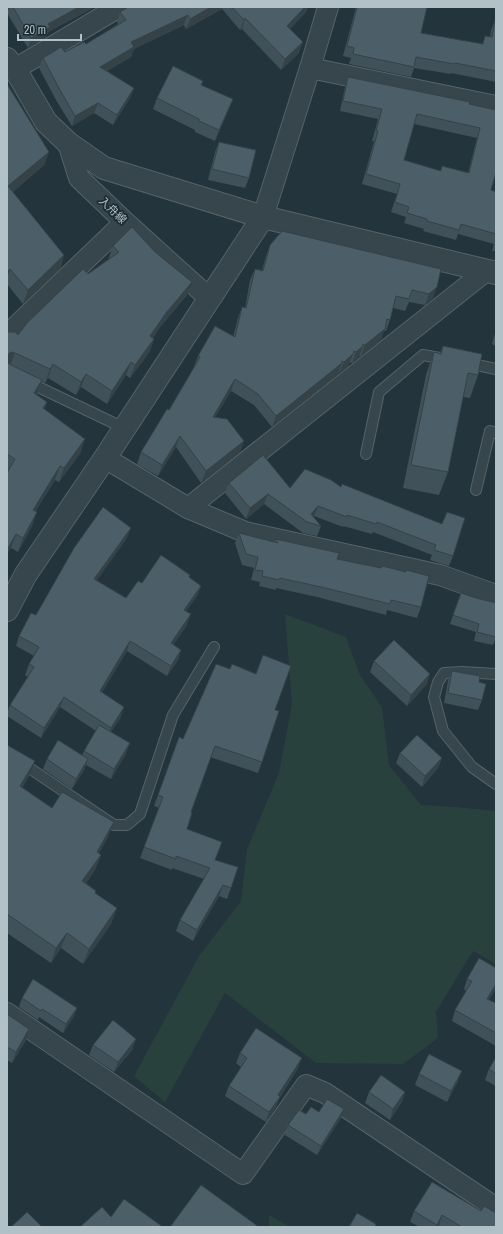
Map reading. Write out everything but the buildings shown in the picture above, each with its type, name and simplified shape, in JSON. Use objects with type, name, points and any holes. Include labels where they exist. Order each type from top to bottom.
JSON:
[{"type":"street","points":[[119,7],[9,63],[46,122],[68,143],[104,168],[263,217],[491,272]]},
{"type":"street","points":[[7,610],[26,574],[105,458],[263,217],[328,7]]},
{"type":"street","points":[[310,68],[496,106]]},
{"type":"street","name":"入舟線","points":[[68,143],[79,178],[209,298]]},
{"type":"street","points":[[7,335],[125,222]]},
{"type":"street","points":[[188,508],[491,272]]},
{"type":"street","points":[[105,458],[188,508],[245,532],[440,575],[496,595]]},
{"type":"street","points":[[7,1013],[243,1174],[306,1084],[325,1093],[496,1208]]},
{"type":"lane","points":[[366,454],[379,392],[423,355],[496,369]]},
{"type":"lane","points":[[7,372],[124,428]]},
{"type":"lane","points":[[476,490],[490,431],[496,433]]},
{"type":"lane","points":[[7,753],[114,825],[127,825],[140,814],[173,715],[214,647]]},
{"type":"lane","points":[[496,674],[462,672],[444,673],[438,682],[434,697],[443,731],[472,767],[496,784]]},
{"type":"green space","points":[[285,614],[346,637],[360,675],[382,707],[389,765],[421,805],[496,811],[496,964],[473,951],[436,1012],[438,1038],[403,1064],[316,1063],[225,993],[165,1102],[134,1076],[199,956],[241,901],[247,849],[279,773],[292,704]]},
{"type":"green space","points":[[269,1215],[290,1227],[269,1227]]}]
